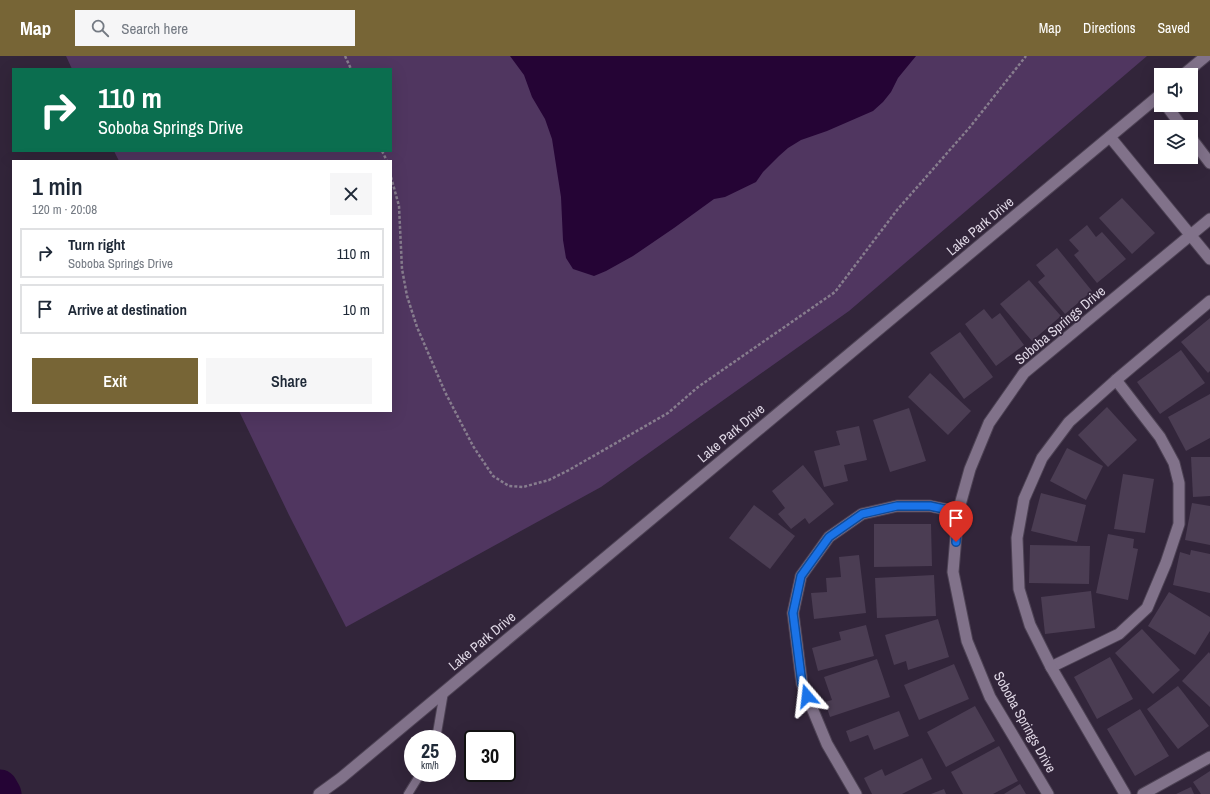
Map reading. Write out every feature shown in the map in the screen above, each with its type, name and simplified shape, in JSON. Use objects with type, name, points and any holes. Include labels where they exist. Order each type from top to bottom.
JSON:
[{"type":"street","points":[[1191,68],[1206,56]]},
{"type":"street","name":"Lake Park Drive","points":[[319,794],[341,778],[1154,101]]},
{"type":"street","points":[[1110,137],[1210,259]]},
{"type":"street","points":[[1198,147],[1210,163]]},
{"type":"street","name":"Soboba Springs Drive","points":[[1048,794],[990,697],[967,641],[953,572],[958,512],[970,469],[989,423],[1024,373],[1210,218]]},
{"type":"street","points":[[1125,794],[1051,667],[1030,625],[1019,589],[1017,538],[1024,499],[1042,458],[1069,422],[1116,380],[1210,302]]},
{"type":"street","points":[[1051,667],[1118,634],[1147,608],[1166,563],[1179,524],[1179,483],[1174,463],[1160,437],[1116,380]]},
{"type":"street","points":[[856,794],[827,744],[802,684],[793,613],[801,576],[829,537],[862,514],[897,506],[930,506],[958,512]]},
{"type":"street","points":[[1143,794],[1210,757]]},
{"type":"lane","points":[[438,730],[444,692]]},
{"type":"lane","points":[[408,794],[415,782]]},
{"type":"path","points":[[345,56],[351,68]]},
{"type":"path","points":[[392,181],[399,206],[402,269],[407,296],[417,328],[445,392],[473,446],[493,476],[508,486],[523,487],[549,480],[569,470],[668,414],[704,383],[821,303],[834,292],[897,210],[970,127],[1026,56]]},
{"type":"shaded area","points":[[66,56],[1147,56],[849,311],[601,487],[346,627],[289,515],[239,412],[392,412],[392,160],[118,160],[114,152],[392,152],[392,68],[72,68]]},
{"type":"shaded area","points":[[510,56],[916,56],[898,78],[891,92],[873,111],[827,131],[801,140],[779,156],[763,172],[756,182],[725,197],[714,199],[633,256],[594,276],[573,269],[566,258],[563,240],[561,197],[552,139],[545,119],[532,97],[524,75]]},
{"type":"building","points":[[1122,198],[1155,233],[1132,254],[1099,218]]},
{"type":"building","points":[[1087,225],[1096,237],[1102,232],[1126,259],[1097,283],[1074,255],[1079,251],[1069,240]]},
{"type":"building","points":[[1057,248],[1092,291],[1065,314],[1038,282],[1045,276],[1036,265]]},
{"type":"building","points":[[1029,280],[1061,316],[1032,341],[1000,304]]},
{"type":"building","points":[[984,309],[992,319],[1000,313],[1024,345],[996,366],[965,324]]},
{"type":"building","points":[[1210,318],[1210,371],[1208,373],[1181,342]]},
{"type":"building","points":[[960,332],[993,377],[964,399],[930,353]]},
{"type":"building","points":[[1181,350],[1205,383],[1160,414],[1137,382]]},
{"type":"building","points":[[930,373],[971,411],[948,435],[908,397]]},
{"type":"building","points":[[1210,394],[1210,438],[1186,451],[1168,417]]},
{"type":"building","points":[[1107,407],[1137,440],[1108,467],[1078,435]]},
{"type":"building","points":[[909,408],[926,461],[890,472],[873,420]]},
{"type":"building","points":[[859,426],[867,460],[844,465],[848,481],[824,487],[814,451],[840,445],[836,431]]},
{"type":"building","points":[[1067,448],[1103,466],[1086,500],[1050,481]]},
{"type":"building","points":[[1191,457],[1210,457],[1210,496],[1193,497]]},
{"type":"building","points":[[803,465],[834,504],[809,524],[805,518],[791,529],[778,514],[785,508],[772,491]]},
{"type":"building","points":[[1123,474],[1154,479],[1145,533],[1114,529]]},
{"type":"building","points":[[1041,493],[1086,505],[1077,542],[1031,531]]},
{"type":"building","points":[[1192,503],[1210,506],[1210,545],[1185,540]]},
{"type":"building","points":[[754,505],[795,536],[770,569],[729,538]]},
{"type":"building","points":[[874,524],[931,524],[932,566],[874,567]]},
{"type":"building","points":[[1108,534],[1134,539],[1133,548],[1138,549],[1128,600],[1096,593]]},
{"type":"building","points":[[1030,545],[1090,546],[1089,584],[1029,583]]},
{"type":"building","points":[[1191,550],[1210,554],[1210,593],[1173,585],[1180,552],[1190,555]]},
{"type":"building","points":[[859,555],[866,613],[814,619],[811,593],[827,592],[826,578],[841,577],[839,557]]},
{"type":"building","points":[[934,575],[936,616],[877,618],[875,578]]},
{"type":"building","points":[[1091,591],[1095,628],[1045,634],[1041,597]]},
{"type":"building","points":[[1169,592],[1210,617],[1210,631],[1195,655],[1148,626]]},
{"type":"building","points":[[938,619],[949,657],[908,670],[906,661],[894,665],[885,635]]},
{"type":"building","points":[[866,625],[874,656],[818,671],[812,648],[841,640],[839,632]]},
{"type":"building","points":[[1142,629],[1180,670],[1153,694],[1115,653]]},
{"type":"building","points":[[1209,652],[1210,654],[1210,707],[1182,681]]},
{"type":"building","points":[[1110,657],[1133,699],[1097,719],[1074,677]]},
{"type":"building","points":[[877,659],[890,697],[830,717],[825,702],[832,700],[824,677]]},
{"type":"building","points":[[954,664],[969,699],[919,720],[904,685]]},
{"type":"building","points":[[1178,686],[1209,726],[1178,749],[1147,709]]},
{"type":"building","points":[[975,706],[995,741],[946,767],[927,732]]},
{"type":"building","points":[[1140,709],[1169,756],[1135,776],[1107,729]]},
{"type":"building","points":[[899,711],[909,736],[874,750],[868,735],[850,742],[846,731]]},
{"type":"building","points":[[999,746],[1018,781],[993,794],[963,794],[951,772]]},
{"type":"building","points":[[922,758],[932,779],[902,794],[872,794],[864,778],[882,769],[885,776]]},
{"type":"building","points":[[1210,771],[1210,794],[1201,794],[1193,782]]},
{"type":"building","points":[[1020,784],[1026,794],[1004,794]]},
{"type":"building","points":[[1191,787],[1194,794],[1176,794]]},
{"type":"building","points":[[944,789],[946,794],[931,794]]},
{"type":"waterway","points":[[0,787],[4,794]]},
{"type":"route","points":[[807,696],[802,684],[793,613],[801,576],[829,537],[862,514],[897,506],[930,506],[958,512],[956,542]]}]
